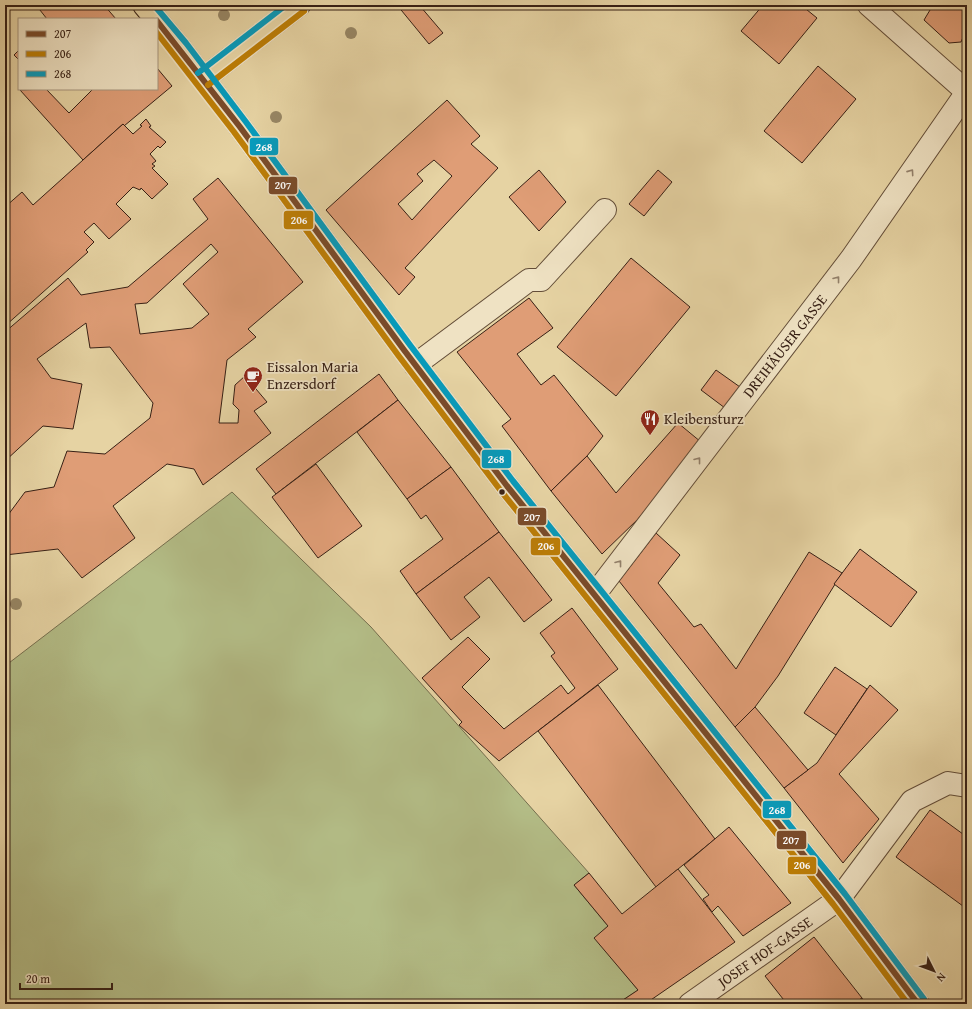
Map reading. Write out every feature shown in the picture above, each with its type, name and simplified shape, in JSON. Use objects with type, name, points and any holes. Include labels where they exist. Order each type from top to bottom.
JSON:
[{"type":"main road","points":[[144,5],[154,18]]},
{"type":"main road","points":[[203,79],[299,5]]},
{"type":"main road","points":[[158,23],[203,79],[415,365],[507,486],[839,899],[918,1004]]},
{"type":"street","points":[[869,5],[967,92]]},
{"type":"street","name":"DREIHÄUSER GASSE","points":[[595,594],[851,259],[967,92]]},
{"type":"street","points":[[415,365],[529,280],[541,280],[606,210]]},
{"type":"street","name":"JOSEF HOF-GASSE","points":[[690,1004],[839,899],[912,801],[948,783],[967,786]]},
{"type":"green space","points":[[232,492],[371,627],[589,873],[574,885],[608,926],[595,938],[638,990],[617,1004],[5,1004],[5,666]]},
{"type":"building","points":[[36,5],[104,5],[115,18],[46,18]]},
{"type":"building","points":[[397,5],[421,5],[420,6],[443,33],[429,44]]},
{"type":"building","points":[[763,5],[801,5],[817,18],[779,64],[741,31]]},
{"type":"building","points":[[933,5],[967,5],[967,28],[961,42],[949,43],[924,20]]},
{"type":"building","points":[[18,51],[18,59],[14,55]]},
{"type":"building","points":[[818,66],[856,99],[802,163],[764,131]]},
{"type":"building","points":[[158,69],[172,86],[124,126],[123,124],[83,160],[20,90],[47,90],[69,113],[92,90],[158,90]]},
{"type":"building","points":[[447,100],[480,136],[471,144],[498,168],[405,268],[415,277],[399,295],[326,210]],"holes":[[[434,160],[452,176],[412,220],[398,204],[423,181],[417,174]]]},
{"type":"building","points":[[146,119],[151,126],[149,127],[166,142],[160,148],[158,146],[150,154],[156,161],[152,164],[155,166],[152,168],[168,184],[152,199],[141,188],[140,190],[133,187],[116,204],[131,219],[109,239],[94,223],[84,232],[94,242],[86,250],[88,252],[5,326],[5,240],[9,237],[5,232],[5,207],[22,192],[33,205],[123,124],[133,134],[142,126],[140,125]]},
{"type":"building","points":[[539,170],[566,202],[539,231],[509,197]]},
{"type":"building","points":[[658,170],[672,182],[644,216],[629,204]]},
{"type":"building","points":[[218,178],[303,282],[248,329],[256,337],[227,360],[219,423],[238,423],[239,410],[233,404],[235,385],[245,376],[267,402],[254,411],[271,433],[203,485],[194,469],[167,464],[113,506],[135,538],[82,578],[58,549],[5,555],[5,516],[8,515],[25,492],[54,487],[67,451],[105,454],[150,418],[153,403],[110,347],[90,348],[86,323],[37,359],[51,378],[82,384],[73,429],[43,426],[5,461],[5,332],[68,278],[81,295],[128,287],[208,219],[193,199]],"holes":[[[211,244],[218,252],[183,284],[209,314],[192,328],[140,334],[135,304],[147,303]]]},
{"type":"building","points":[[631,258],[690,307],[616,396],[557,347]]},
{"type":"building","points":[[529,298],[553,328],[517,354],[541,385],[554,375],[603,436],[587,456],[551,491],[502,426],[511,419],[457,352]]},
{"type":"building","points":[[716,370],[740,387],[725,408],[701,390]]},
{"type":"building","points":[[379,374],[398,400],[276,494],[256,469]]},
{"type":"building","points":[[398,400],[451,467],[407,499],[357,432]]},
{"type":"building","points":[[678,423],[701,442],[638,519],[602,554],[551,491],[587,456],[616,493]]},
{"type":"building","points":[[316,464],[362,526],[318,558],[272,497]]},
{"type":"building","points":[[451,467],[499,532],[416,594],[400,571],[443,539],[426,515],[421,519],[407,499]]},
{"type":"building","points":[[499,532],[552,600],[524,622],[489,577],[464,597],[480,617],[451,640],[416,594]]},
{"type":"building","points":[[656,533],[680,555],[658,583],[694,627],[701,624],[736,669],[809,552],[842,573],[778,676],[755,707],[735,727],[619,581]]},
{"type":"building","points":[[860,549],[917,592],[891,627],[834,584]]},
{"type":"building","points":[[572,608],[618,669],[499,761],[459,725],[462,722],[422,678],[468,637],[490,659],[462,687],[504,729],[561,685],[568,694],[575,688],[551,656],[555,653],[540,633]]},
{"type":"building","points":[[835,667],[867,689],[836,735],[804,713]]},
{"type":"building","points":[[598,685],[715,839],[656,887],[538,731]]},
{"type":"building","points":[[870,685],[898,710],[839,774],[879,819],[843,863],[784,788],[817,763]]},
{"type":"building","points":[[755,707],[808,770],[784,788],[735,727]]},
{"type":"building","points":[[930,810],[967,837],[967,909],[896,857]]},
{"type":"building","points":[[729,827],[791,903],[743,936],[718,906],[712,912],[703,899],[709,895],[684,865]]},
{"type":"building","points":[[678,869],[735,942],[645,1004],[621,1004],[620,1002],[638,990],[594,938],[608,926],[574,885],[589,873],[622,914]]},
{"type":"building","points":[[814,937],[862,998],[854,1004],[796,1004],[793,1000],[787,1004],[765,976]]},
{"type":"building","points":[[862,998],[866,1004],[854,1004]]},
{"type":"building","points":[[793,1000],[796,1004],[788,1004]]},
{"type":"transit line","name":"268","points":[[154,5],[186,43],[246,122],[410,345],[513,481],[845,894],[924,999]]},
{"type":"transit line","name":"268","points":[[198,73],[286,5]]},
{"type":"transit line","name":"206","points":[[208,85],[304,11]]},
{"type":"transit line","name":"207","points":[[158,22],[240,127],[404,350],[507,486],[839,899],[918,1004]]},
{"type":"transit line","name":"206","points":[[158,34],[234,132],[398,355],[501,491],[833,904],[908,1004]]},
{"type":"place","name":"Eissalon Maria Enzersdorf","points":[[253,393]]},
{"type":"place","name":"Kleibensturz","points":[[650,436]]}]
